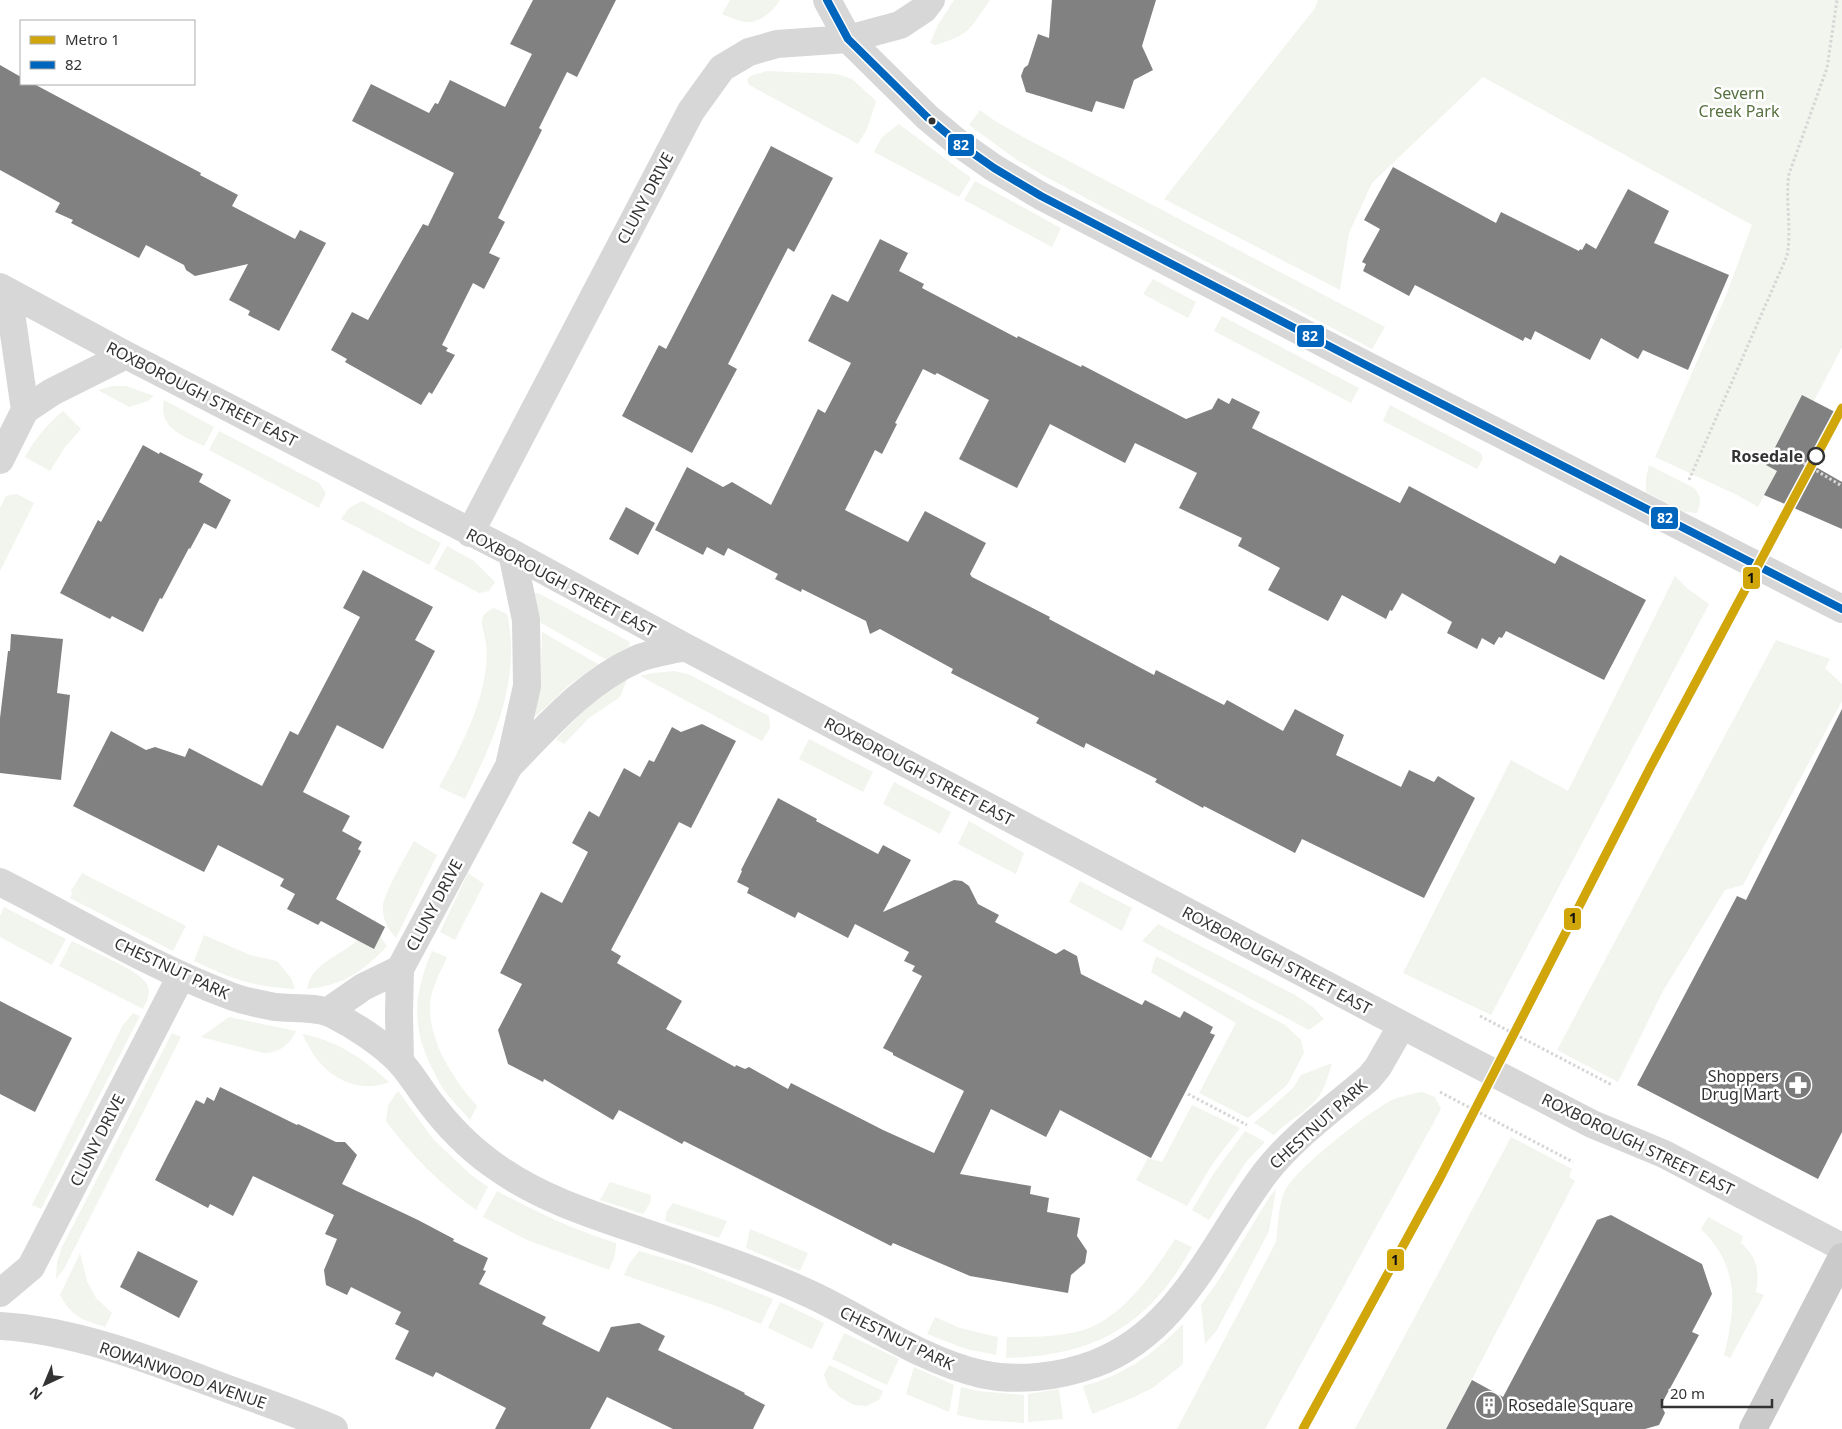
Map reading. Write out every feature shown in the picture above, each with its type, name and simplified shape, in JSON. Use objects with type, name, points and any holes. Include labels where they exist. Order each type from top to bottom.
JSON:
[{"type":"main road","points":[[1754,1429],[1842,1257]]},
{"type":"street","points":[[827,0],[848,39],[927,118],[994,168],[1041,196],[1347,356],[1838,607]]},
{"type":"street","name":"CLUNY DRIVE","points":[[470,533],[691,111],[722,68],[749,52],[777,44],[848,39],[900,25],[924,10],[931,0]]},
{"type":"street","points":[[4,289],[25,410]]},
{"type":"street","name":"ROXBOROUGH STREET EAST","points":[[4,289],[126,355],[512,554],[685,648],[1402,1025],[1592,1124],[1664,1154],[1842,1247]]},
{"type":"street","points":[[0,460],[25,410],[52,392],[126,355]]},
{"type":"street","name":"CLUNY DRIVE","points":[[327,1012],[363,987],[400,969],[508,766],[527,686],[526,620],[512,554]]},
{"type":"street","name":"CLUNY DRIVE","points":[[508,766],[570,705],[607,675],[638,658],[685,648]]},
{"type":"street","name":"CHESTNUT PARK","points":[[0,882],[181,976],[233,998],[275,1007],[327,1012],[363,1032],[400,1062],[445,1122],[466,1144],[494,1166],[528,1187],[571,1208],[739,1265],[811,1295],[886,1334],[956,1367],[985,1375],[1016,1378],[1054,1374],[1094,1364],[1126,1348],[1149,1332],[1174,1307],[1207,1264],[1235,1216],[1268,1170],[1286,1149],[1369,1078],[1378,1067],[1402,1025]]},
{"type":"street","points":[[400,969],[400,1062]]},
{"type":"street","name":"CLUNY DRIVE","points":[[0,1293],[31,1268],[181,976]]},
{"type":"street","name":"ROWANWOOD AVENUE","points":[[0,1326],[62,1334],[156,1362],[334,1429]]},
{"type":"path","points":[[1689,480],[1787,256],[1790,238],[1786,191],[1789,174],[1827,68],[1837,0]]},
{"type":"path","points":[[1795,458],[1842,486]]},
{"type":"path","points":[[1480,1016],[1612,1086]]},
{"type":"path","points":[[1440,1092],[1573,1162]]},
{"type":"path","points":[[1188,1094],[1247,1125]]},
{"type":"green space","points":[[730,0],[780,0],[765,16],[755,21],[745,22],[722,14]]},
{"type":"green space","points":[[954,0],[990,0],[973,24],[963,34],[935,45],[930,43],[938,25]]},
{"type":"green space","name":"Severn Creek Park","points":[[1318,0],[1842,0],[1842,347],[1814,401],[1766,465],[1777,471],[1758,507],[1737,495],[1655,457],[1727,293],[1752,225],[1483,77],[1372,183],[1349,233],[1340,290],[1164,199],[1315,8]]},
{"type":"green space","points":[[767,71],[837,74],[852,79],[876,101],[867,129],[858,144],[749,85],[747,80],[750,76]]},
{"type":"green space","points":[[980,110],[1025,138],[1385,327],[1372,349],[1048,178],[1017,160],[969,125]]},
{"type":"green space","points":[[899,124],[971,178],[959,197],[874,152],[882,137]]},
{"type":"green space","points":[[975,181],[1061,228],[1052,247],[964,200]]},
{"type":"green space","points":[[1153,279],[1196,302],[1188,318],[1143,294]]},
{"type":"green space","points":[[1222,316],[1359,388],[1351,403],[1214,331]]},
{"type":"green space","points":[[113,386],[126,386],[154,396],[148,401],[129,407],[98,390]]},
{"type":"green space","points":[[164,400],[214,427],[204,446],[181,435],[169,425],[163,410]]},
{"type":"green space","points":[[1390,405],[1481,453],[1483,458],[1477,469],[1383,421]]},
{"type":"green space","points":[[63,411],[81,429],[65,447],[50,471],[25,457],[42,432]]},
{"type":"green space","points":[[219,431],[319,483],[326,493],[319,508],[209,450]]},
{"type":"green space","points":[[1649,465],[1694,488],[1700,500],[1697,513],[1684,512],[1646,492],[1646,478]]},
{"type":"green space","points":[[17,494],[34,503],[0,571],[0,508],[6,496]]},
{"type":"green space","points":[[362,501],[441,543],[429,565],[341,519],[349,508]]},
{"type":"green space","points":[[447,546],[474,561],[495,582],[489,591],[479,593],[434,569]]},
{"type":"green space","points":[[1675,576],[1688,589],[1709,604],[1491,1015],[1403,973],[1511,760],[1568,791]]},
{"type":"green space","points":[[534,593],[538,593],[630,642],[629,647],[607,660],[541,623],[532,597]]},
{"type":"green space","points":[[494,608],[507,614],[511,639],[511,663],[508,686],[495,732],[465,799],[439,787],[460,746],[478,704],[486,670],[487,654],[482,619],[488,611]]},
{"type":"green space","points":[[542,632],[598,664],[568,686],[535,717],[541,669]]},
{"type":"green space","points":[[1776,640],[1830,659],[1825,668],[1842,684],[1842,701],[1743,885],[1725,890],[1663,991],[1618,1082],[1557,1050]]},
{"type":"green space","points":[[674,671],[688,674],[769,716],[770,728],[762,741],[640,676]]},
{"type":"green space","points":[[627,680],[620,697],[589,718],[564,744],[556,739],[598,699]]},
{"type":"green space","points":[[809,739],[873,772],[863,792],[799,759]]},
{"type":"green space","points":[[894,782],[951,812],[940,834],[883,804]]},
{"type":"green space","points":[[969,821],[1024,853],[1016,874],[958,844]]},
{"type":"green space","points":[[414,841],[437,855],[396,938],[386,924],[383,906],[391,884]]},
{"type":"green space","points":[[82,873],[186,926],[173,951],[70,898],[71,891]]},
{"type":"green space","points":[[468,873],[484,884],[455,940],[440,932]]},
{"type":"green space","points":[[1080,881],[1132,908],[1122,931],[1069,902]]},
{"type":"green space","points":[[4,907],[66,939],[52,965],[0,937],[0,916]]},
{"type":"green space","points":[[375,918],[380,936],[387,946],[370,963],[352,976],[331,985],[307,989],[313,974],[356,941]]},
{"type":"green space","points":[[1158,924],[1295,995],[1313,1007],[1324,1019],[1309,1030],[1142,941]]},
{"type":"green space","points":[[204,935],[250,955],[277,961],[291,978],[295,989],[243,981],[194,961]]},
{"type":"green space","points":[[72,941],[123,966],[141,978],[149,990],[143,1009],[59,966]]},
{"type":"green space","points":[[432,951],[447,957],[432,992],[430,1004],[433,1032],[451,1072],[477,1106],[470,1120],[448,1096],[441,1085],[431,1066],[420,1036],[417,1009],[418,995],[421,980]]},
{"type":"green space","points":[[1156,956],[1285,1025],[1301,1040],[1304,1053],[1287,1085],[1248,1118],[1199,1093],[1236,1023],[1151,972]]},
{"type":"green space","points":[[133,1013],[140,1016],[41,1209],[32,1205],[123,1025]]},
{"type":"green space","points":[[229,1017],[296,1031],[287,1044],[279,1050],[269,1053],[201,1037]]},
{"type":"green space","points":[[172,1033],[181,1037],[64,1269],[56,1279],[57,1262],[62,1247]]},
{"type":"green space","points":[[302,1034],[326,1041],[349,1052],[389,1082],[380,1085],[361,1086],[344,1081],[328,1071],[318,1061]]},
{"type":"green space","points":[[1332,1063],[1321,1093],[1311,1105],[1274,1135],[1254,1123],[1293,1088],[1301,1075]]},
{"type":"green space","points":[[398,1091],[433,1139],[471,1175],[488,1187],[476,1210],[427,1169],[386,1121],[388,1105]]},
{"type":"green space","points":[[1422,1092],[1435,1097],[1441,1109],[1265,1429],[1177,1429],[1276,1242],[1280,1205],[1290,1183],[1333,1142],[1381,1106],[1403,1096]]},
{"type":"green space","points":[[1192,1105],[1240,1128],[1213,1163],[1187,1206],[1136,1180],[1148,1158],[1162,1162]]},
{"type":"green space","points":[[1245,1131],[1265,1142],[1246,1162],[1209,1220],[1192,1210],[1214,1173]]},
{"type":"green space","points":[[1511,1137],[1572,1169],[1569,1177],[1575,1181],[1446,1429],[1355,1429]]},
{"type":"green space","points":[[610,1182],[651,1195],[650,1203],[643,1214],[600,1200]]},
{"type":"green space","points":[[1276,1189],[1269,1231],[1217,1330],[1205,1344],[1201,1305]]},
{"type":"green space","points":[[497,1191],[555,1220],[616,1243],[615,1255],[609,1270],[527,1240],[483,1217]]},
{"type":"green space","points":[[673,1203],[727,1221],[719,1238],[665,1221],[667,1211]]},
{"type":"green space","points":[[1708,1217],[1743,1236],[1741,1243],[1751,1254],[1756,1265],[1758,1278],[1756,1292],[1764,1295],[1730,1358],[1724,1355],[1731,1320],[1732,1288],[1723,1258],[1714,1243],[1701,1229]]},
{"type":"green space","points":[[750,1229],[808,1253],[800,1271],[746,1248]]},
{"type":"green space","points":[[1175,1239],[1192,1247],[1175,1274],[1157,1297],[1137,1316],[1116,1331],[1092,1343],[1066,1351],[1037,1356],[1006,1358],[1007,1337],[1071,1333],[1095,1325],[1109,1317],[1135,1294],[1146,1281]]},
{"type":"green space","points":[[639,1251],[688,1265],[773,1299],[761,1324],[716,1306],[624,1275],[629,1264]]},
{"type":"green space","points":[[80,1253],[87,1281],[96,1298],[112,1313],[105,1327],[78,1317],[69,1309],[60,1295]]},
{"type":"green space","points":[[780,1302],[824,1323],[812,1349],[768,1328]]},
{"type":"green space","points":[[935,1317],[960,1328],[998,1337],[996,1355],[966,1349],[927,1334]]},
{"type":"green space","points":[[1183,1324],[1183,1364],[1154,1387],[1092,1414],[1083,1386],[1112,1376],[1138,1362],[1161,1345]]},
{"type":"green space","points":[[844,1333],[899,1359],[887,1385],[832,1359]]},
{"type":"green space","points":[[829,1365],[883,1391],[879,1400],[866,1406],[854,1405],[840,1397],[828,1386],[824,1375]]},
{"type":"green space","points":[[914,1367],[954,1385],[949,1412],[906,1394]]},
{"type":"green space","points":[[961,1387],[978,1391],[1024,1395],[1024,1423],[980,1420],[957,1415]]},
{"type":"green space","points":[[1059,1389],[1063,1419],[1028,1422],[1028,1394]]},
{"type":"building","points":[[533,0],[616,0],[577,77],[567,72],[539,128],[542,130],[498,218],[505,222],[489,253],[500,258],[484,289],[473,283],[442,345],[448,348],[446,351],[455,355],[432,394],[429,392],[421,405],[345,362],[347,359],[331,350],[352,312],[368,320],[423,224],[428,226],[454,173],[352,121],[371,84],[429,113],[435,103],[438,104],[450,80],[505,107],[532,54],[510,44]]},
{"type":"building","points":[[1052,0],[1156,0],[1142,46],[1153,70],[1134,80],[1124,109],[1096,101],[1092,112],[1026,92],[1021,76],[1024,68],[1028,65],[1038,34],[1049,38]]},
{"type":"building","points":[[0,65],[20,76],[20,85],[36,85],[201,173],[200,175],[238,195],[232,206],[295,239],[300,230],[326,243],[279,331],[248,315],[250,311],[229,300],[248,264],[195,276],[186,270],[184,265],[146,245],[139,258],[71,223],[73,220],[55,212],[60,203],[0,170]]},
{"type":"building","points":[[771,146],[833,178],[794,252],[788,248],[728,364],[737,369],[692,453],[622,416],[659,345],[666,349]]},
{"type":"building","points":[[1393,167],[1496,223],[1501,212],[1579,251],[1580,249],[1582,250],[1586,243],[1596,249],[1628,189],[1669,211],[1654,243],[1729,275],[1688,370],[1643,350],[1638,359],[1601,338],[1590,360],[1535,331],[1531,340],[1525,337],[1523,341],[1415,285],[1409,296],[1363,271],[1366,264],[1362,262],[1380,229],[1364,220]]},
{"type":"building","points":[[880,239],[908,253],[899,271],[924,284],[922,288],[1017,338],[1018,336],[1081,367],[1082,365],[1186,419],[1212,409],[1218,398],[1229,404],[1232,398],[1260,412],[1252,428],[1400,503],[1409,486],[1555,564],[1560,555],[1646,600],[1604,680],[1506,631],[1502,638],[1499,637],[1494,645],[1482,638],[1477,649],[1447,633],[1452,622],[1402,593],[1386,619],[1342,595],[1328,621],[1268,590],[1280,568],[1238,546],[1242,538],[1179,508],[1197,473],[1135,443],[1125,463],[1050,424],[1017,488],[959,459],[989,400],[937,373],[935,375],[923,369],[895,423],[897,424],[882,454],[875,450],[845,510],[908,542],[925,511],[986,543],[970,574],[972,577],[1050,617],[1049,619],[1154,675],[1156,670],[1224,705],[1227,700],[1283,731],[1295,709],[1344,735],[1336,755],[1401,787],[1409,770],[1434,782],[1438,776],[1475,798],[1424,898],[1302,839],[1295,853],[1204,806],[1203,808],[1155,782],[1157,779],[1086,743],[1084,748],[1036,723],[1039,718],[951,673],[953,669],[880,629],[870,634],[866,621],[802,589],[801,592],[775,579],[778,574],[728,548],[724,556],[707,547],[703,555],[655,530],[687,467],[723,487],[732,482],[771,505],[818,409],[825,413],[851,363],[808,341],[832,294],[848,302]]},
{"type":"building","name":"Rosedale","points":[[1802,395],[1835,412],[1807,462],[1842,482],[1842,529],[1764,495],[1777,471],[1766,465]]},
{"type":"building","points":[[143,445],[203,474],[199,482],[231,500],[216,529],[204,523],[162,599],[160,598],[143,632],[112,616],[110,619],[60,593],[98,520],[101,522]]},
{"type":"building","points":[[626,507],[655,523],[638,555],[609,539]]},
{"type":"building","points":[[363,570],[433,607],[415,640],[435,651],[383,749],[337,725],[303,792],[350,816],[342,831],[362,842],[358,849],[361,851],[336,899],[385,927],[374,949],[321,921],[318,925],[287,909],[295,894],[280,886],[284,879],[218,845],[204,872],[73,806],[111,731],[146,750],[155,747],[185,757],[189,748],[262,786],[290,731],[298,735],[360,617],[343,608]]},
{"type":"building","points":[[11,634],[63,639],[57,693],[70,695],[61,780],[0,773],[0,718]]},
{"type":"building","points":[[1842,709],[1842,1132],[1818,1179],[1637,1085],[1737,896],[1746,900]]},
{"type":"building","points":[[702,724],[736,741],[691,828],[679,822],[611,950],[621,956],[617,963],[682,1001],[666,1029],[735,1067],[736,1065],[745,1069],[749,1067],[788,1089],[791,1083],[883,1130],[934,1153],[964,1091],[883,1048],[922,976],[912,971],[915,966],[904,961],[909,952],[855,924],[848,938],[798,912],[795,918],[747,893],[749,888],[737,882],[741,870],[778,798],[817,819],[816,821],[878,854],[883,845],[911,860],[883,912],[954,880],[962,881],[969,886],[978,904],[999,915],[995,922],[1056,954],[1064,949],[1077,956],[1081,974],[1142,1005],[1145,1000],[1180,1018],[1184,1011],[1213,1027],[1210,1033],[1215,1035],[1151,1158],[1060,1110],[1046,1137],[991,1109],[960,1174],[1031,1186],[1030,1194],[1049,1198],[1047,1212],[1080,1218],[1077,1236],[1087,1251],[1085,1263],[1071,1275],[1068,1293],[970,1276],[893,1243],[891,1246],[684,1141],[682,1144],[619,1110],[613,1120],[544,1079],[543,1082],[508,1064],[498,1030],[522,984],[500,973],[541,892],[562,903],[588,852],[572,843],[589,811],[599,817],[624,768],[640,777],[649,760],[654,762],[672,727],[681,732]]},
{"type":"building","points":[[0,1001],[72,1038],[35,1112],[0,1094]]},
{"type":"building","points":[[220,1087],[297,1125],[336,1142],[345,1142],[357,1155],[342,1184],[418,1220],[454,1239],[453,1241],[488,1258],[483,1270],[486,1271],[479,1284],[546,1317],[542,1324],[599,1352],[611,1327],[639,1323],[665,1336],[658,1350],[745,1393],[765,1405],[753,1429],[673,1429],[607,1397],[590,1429],[495,1429],[506,1408],[436,1372],[433,1377],[395,1359],[409,1331],[395,1324],[401,1312],[351,1287],[347,1295],[326,1285],[324,1270],[337,1239],[325,1234],[334,1215],[253,1176],[233,1216],[210,1204],[208,1208],[155,1180],[196,1100],[204,1104],[207,1097],[214,1101]]},
{"type":"building","points":[[1611,1215],[1702,1264],[1712,1294],[1692,1332],[1699,1335],[1661,1405],[1665,1413],[1659,1425],[1645,1429],[1446,1429],[1472,1380],[1503,1397],[1597,1220]]},
{"type":"building","points":[[138,1251],[198,1281],[179,1318],[120,1287]]},
{"type":"metro line","name":"1","points":[[1303,1429],[1440,1178],[1651,766],[1842,408]]},
{"type":"transit line","name":"82","points":[[827,0],[848,39],[927,117],[957,142],[994,168],[1041,196],[1356,360],[1842,609]]},
{"type":"place","name":"Rosedale","points":[[1816,456]]},
{"type":"place","name":"Shoppers Drug Mart","points":[[1798,1085]]},
{"type":"place","name":"Rosedale Square","points":[[1489,1405]]}]
